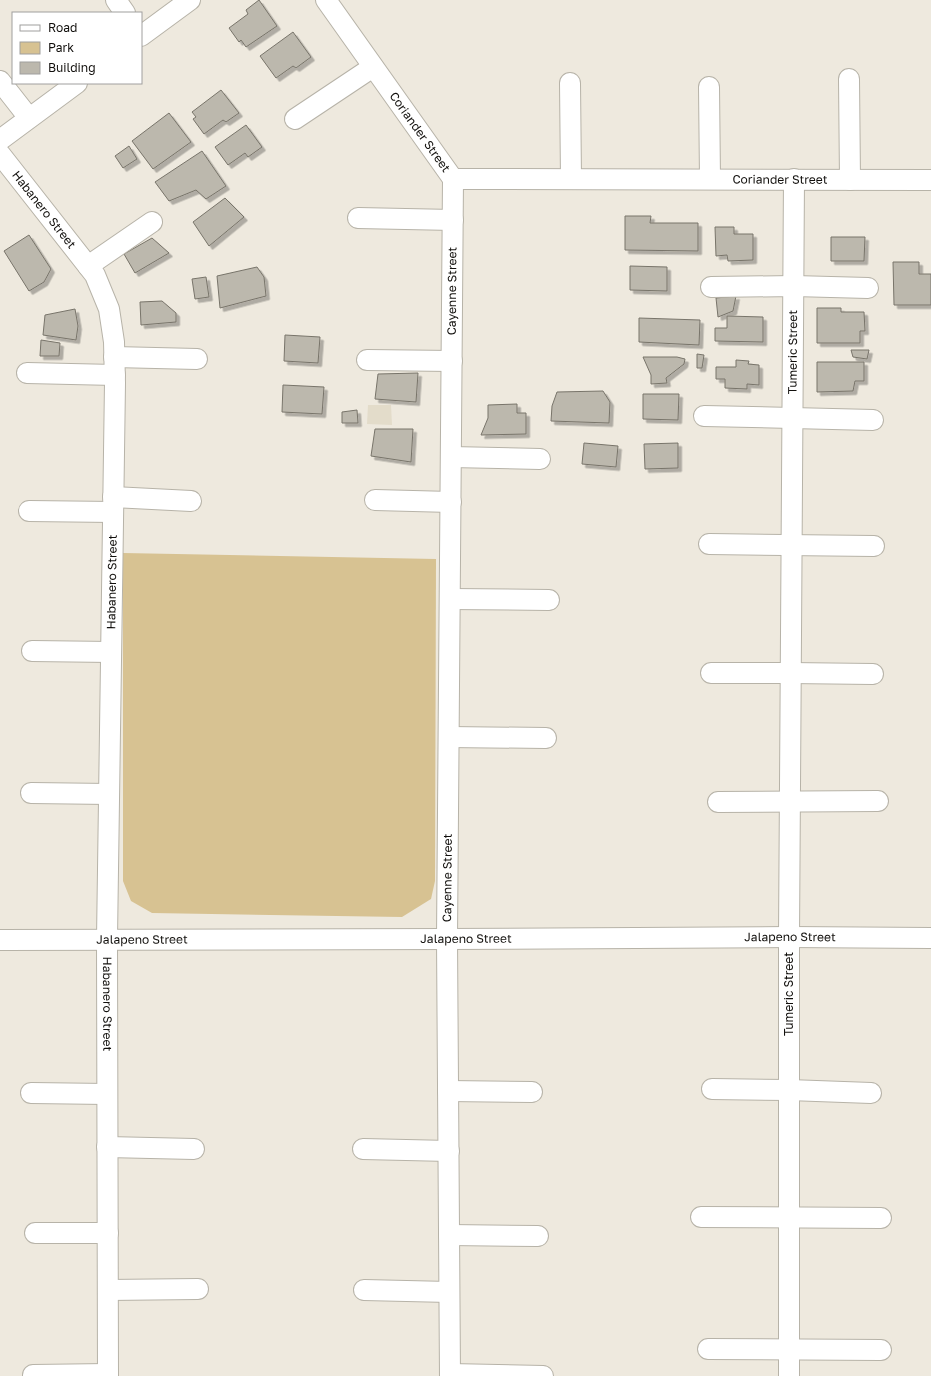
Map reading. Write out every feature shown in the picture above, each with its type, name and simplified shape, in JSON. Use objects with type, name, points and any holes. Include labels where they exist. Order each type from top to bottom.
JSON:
[{"type":"street","points":[[116,0],[124,12]]},
{"type":"street","points":[[142,35],[190,0]]},
{"type":"street","name":"Coriander Street","points":[[326,0],[453,180],[931,180]]},
{"type":"street","points":[[295,120],[374,67]]},
{"type":"street","points":[[849,79],[850,180]]},
{"type":"street","points":[[0,81],[29,118]]},
{"type":"street","points":[[570,83],[571,180]]},
{"type":"street","points":[[0,140],[76,84]]},
{"type":"street","points":[[709,87],[710,179]]},
{"type":"street","name":"Habanero Street","points":[[0,154],[95,275],[109,309],[114,342],[107,939],[108,1375],[33,1375]]},
{"type":"street","name":"Cayenne Street","points":[[453,180],[447,939],[450,1375],[543,1376]]},
{"type":"street","name":"Tumeric Street","points":[[789,1376],[788,937],[794,180]]},
{"type":"street","points":[[358,218],[453,220]]},
{"type":"street","points":[[88,266],[152,222]]},
{"type":"street","points":[[711,287],[794,286],[868,288]]},
{"type":"street","points":[[27,373],[197,359]]},
{"type":"street","points":[[367,360],[452,361]]},
{"type":"street","points":[[704,416],[873,420]]},
{"type":"street","points":[[451,457],[540,459]]},
{"type":"street","points":[[375,500],[451,502]]},
{"type":"street","points":[[29,511],[191,501]]},
{"type":"street","points":[[709,544],[874,546]]},
{"type":"street","points":[[450,599],[549,600]]},
{"type":"street","points":[[32,651],[111,652]]},
{"type":"street","points":[[711,673],[873,674]]},
{"type":"street","points":[[449,737],[546,738]]},
{"type":"street","points":[[30,793],[109,794]]},
{"type":"street","points":[[718,802],[878,802]]},
{"type":"street","name":"Jalapeno Street","points":[[0,940],[788,937],[931,938]]},
{"type":"street","points":[[712,1089],[871,1093]]},
{"type":"street","points":[[448,1091],[532,1092]]},
{"type":"street","points":[[31,1093],[108,1094]]},
{"type":"street","points":[[108,1147],[194,1149]]},
{"type":"street","points":[[363,1149],[449,1151]]},
{"type":"street","points":[[701,1217],[881,1218]]},
{"type":"street","points":[[35,1233],[108,1233]]},
{"type":"street","points":[[449,1235],[538,1236]]},
{"type":"street","points":[[108,1290],[198,1290]]},
{"type":"street","points":[[364,1290],[449,1292]]},
{"type":"street","points":[[708,1349],[881,1350]]},
{"type":"shaded area","points":[[368,405],[391,405],[392,425],[367,424]]},
{"type":"green space","points":[[123,553],[436,559],[435,881],[431,899],[402,917],[152,913],[131,901],[123,881]]},
{"type":"building","points":[[259,0],[277,26],[246,47],[241,40],[239,42],[229,28],[248,14],[246,10]]},
{"type":"building","points":[[293,32],[311,57],[296,68],[293,66],[276,78],[260,56]]},
{"type":"building","points":[[221,90],[239,113],[226,122],[223,120],[204,134],[193,119],[196,117],[192,112]]},
{"type":"building","points":[[169,113],[191,142],[153,169],[132,141]]},
{"type":"building","points":[[246,125],[262,147],[248,157],[245,153],[228,165],[215,147]]},
{"type":"building","points":[[129,146],[137,159],[123,168],[115,156]]},
{"type":"building","points":[[202,151],[226,186],[206,199],[196,190],[169,201],[155,182]]},
{"type":"building","points":[[225,198],[244,217],[209,246],[193,222]]},
{"type":"building","points":[[625,216],[651,216],[650,223],[698,223],[698,251],[625,250]]},
{"type":"building","points":[[715,227],[734,227],[734,234],[753,234],[753,260],[728,261],[727,255],[716,256]]},
{"type":"building","points":[[29,235],[51,269],[44,282],[29,291],[4,251]]},
{"type":"building","points":[[831,237],[865,237],[864,261],[831,261]]},
{"type":"building","points":[[152,238],[169,253],[135,273],[124,254]]},
{"type":"building","points":[[893,262],[919,262],[919,274],[931,274],[931,305],[894,305]]},
{"type":"building","points":[[630,266],[667,267],[667,291],[630,290]]},
{"type":"building","points":[[257,267],[264,277],[266,296],[220,308],[217,276]]},
{"type":"building","points":[[206,277],[209,297],[195,299],[192,279]]},
{"type":"building","points":[[736,296],[733,311],[718,317],[716,298]]},
{"type":"building","points":[[162,301],[176,313],[176,322],[141,325],[140,302]]},
{"type":"building","points":[[817,308],[841,308],[841,312],[864,312],[865,331],[860,331],[860,343],[817,343]]},
{"type":"building","points":[[75,309],[78,326],[76,340],[43,335],[45,315]]},
{"type":"building","points":[[727,316],[763,317],[763,342],[715,341],[715,328],[727,328]]},
{"type":"building","points":[[639,318],[700,320],[699,345],[639,342]]},
{"type":"building","points":[[285,335],[320,337],[318,363],[284,361]]},
{"type":"building","points":[[41,340],[60,343],[59,356],[40,356]]},
{"type":"building","points":[[851,350],[869,350],[867,359],[853,357]]},
{"type":"building","points":[[697,354],[704,355],[702,368],[697,368]]},
{"type":"building","points":[[643,357],[677,357],[685,359],[684,364],[666,378],[667,383],[651,384],[651,375]]},
{"type":"building","points":[[736,360],[749,361],[748,364],[759,365],[759,385],[747,384],[747,389],[725,388],[725,379],[716,379],[716,367],[736,367]]},
{"type":"building","points":[[817,362],[864,362],[864,381],[855,381],[853,391],[817,392]]},
{"type":"building","points":[[418,373],[416,402],[375,399],[378,374]]},
{"type":"building","points":[[283,385],[324,387],[322,414],[282,412]]},
{"type":"building","points":[[603,391],[610,402],[609,423],[551,421],[552,406],[557,392]]},
{"type":"building","points":[[643,394],[679,394],[678,420],[643,419]]},
{"type":"building","points":[[517,404],[517,413],[526,413],[526,434],[481,435],[488,418],[488,405]]},
{"type":"building","points":[[357,410],[358,423],[342,423],[342,412]]},
{"type":"building","points":[[375,429],[413,429],[411,462],[371,456]]},
{"type":"building","points":[[584,443],[618,446],[616,467],[582,464]]},
{"type":"building","points":[[678,443],[678,468],[645,469],[644,444]]}]
